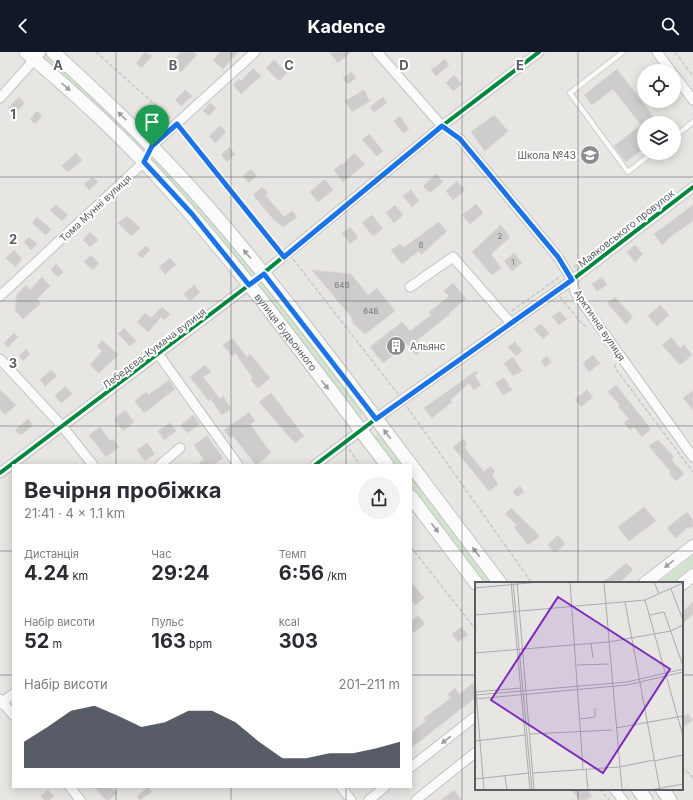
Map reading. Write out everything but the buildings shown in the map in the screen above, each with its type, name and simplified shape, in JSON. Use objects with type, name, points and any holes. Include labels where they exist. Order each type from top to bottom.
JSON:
[{"type":"main road","name":"вулиця Будьонного","points":[[53,52],[112,106],[152,146],[207,206],[264,274],[410,464]]},
{"type":"main road","name":"вулиця Будьонного","points":[[34,55],[144,162],[192,214],[249,285],[386,464]]},
{"type":"main road","name":"вулиця Будьонного","points":[[412,466],[499,582]]},
{"type":"main road","points":[[412,498],[475,582]]},
{"type":"main road","points":[[639,790],[646,800]]},
{"type":"main road","points":[[663,790],[670,800]]},
{"type":"street","name":"Тома Мунні вулиця","points":[[0,296],[144,162],[152,146],[255,52]]},
{"type":"street","points":[[377,52],[442,126]]},
{"type":"street","name":"Лебедєва-Кумача вулиця","points":[[0,473],[264,274],[442,126],[539,52]]},
{"type":"street","points":[[657,52],[666,64]]},
{"type":"street","points":[[0,98],[34,55]]},
{"type":"street","points":[[681,84],[693,100]]},
{"type":"street","name":"Арктична вулиця","points":[[460,139],[558,257],[572,280],[576,294],[693,457]]},
{"type":"street","name":"Маяковського провулок","points":[[316,464],[507,319],[572,280],[693,187]]},
{"type":"street","points":[[410,287],[453,257],[507,319]]},
{"type":"street","points":[[159,354],[237,464]]},
{"type":"street","points":[[0,359],[62,426],[92,464]]},
{"type":"street","points":[[161,464],[180,448]]},
{"type":"street","points":[[647,582],[693,546]]},
{"type":"street","points":[[683,583],[693,575]]},
{"type":"street","points":[[12,695],[1,702],[12,714]]},
{"type":"street","points":[[412,766],[475,717]]},
{"type":"street","points":[[416,800],[475,753]]},
{"type":"street","points":[[71,788],[80,800]]},
{"type":"street","points":[[342,788],[351,800]]},
{"type":"street","points":[[369,800],[385,788]]},
{"type":"street","points":[[615,790],[623,800]]},
{"type":"lane","points":[[623,52],[570,93],[628,172],[643,160]]},
{"type":"lane","points":[[681,131],[693,122]]},
{"type":"path","points":[[96,52],[177,124],[286,255],[402,400],[531,582]]},
{"type":"path","points":[[675,52],[693,76]]},
{"type":"path","points":[[507,319],[604,244]]},
{"type":"path","points":[[555,291],[582,324],[588,326],[592,332]]},
{"type":"path","points":[[611,358],[620,374],[693,472]]},
{"type":"path","points":[[344,443],[359,464]]},
{"type":"path","points":[[412,548],[475,629]]},
{"type":"path","points":[[683,767],[693,778]]},
{"type":"path","points":[[601,790],[609,800]]},
{"type":"green space","points":[[45,52],[48,52],[147,148],[143,155],[41,57]]},
{"type":"green space","points":[[152,153],[197,201],[255,271],[255,274],[250,277],[149,161]]},
{"type":"green space","points":[[263,283],[363,410],[361,416],[358,417],[259,289],[260,284]]},
{"type":"green space","points":[[379,432],[404,464],[394,464],[375,438],[376,434]]},
{"type":"green space","points":[[412,474],[492,582],[481,582],[412,488]]},
{"type":"green space","points":[[693,555],[693,570],[678,582],[658,582]]},
{"type":"tram line","points":[[658,582],[693,555]]},
{"type":"tram line","points":[[671,582],[693,565]]},
{"type":"tram line","points":[[412,777],[475,727]]},
{"type":"tram line","points":[[391,800],[407,788]]},
{"type":"cycle path","points":[[0,473],[249,285],[442,126],[539,52]]},
{"type":"cycle path","points":[[316,464],[385,412],[572,280],[693,187]]},
{"type":"place","name":"Школа №43","points":[[590,155]]},
{"type":"place","name":"Альянс","points":[[396,346]]},
{"type":"route","points":[[177,124],[223,179],[284,257],[442,126],[460,139],[558,257],[572,280],[510,322],[376,419],[264,274],[249,285],[192,214],[144,162],[152,146],[177,124]]}]
